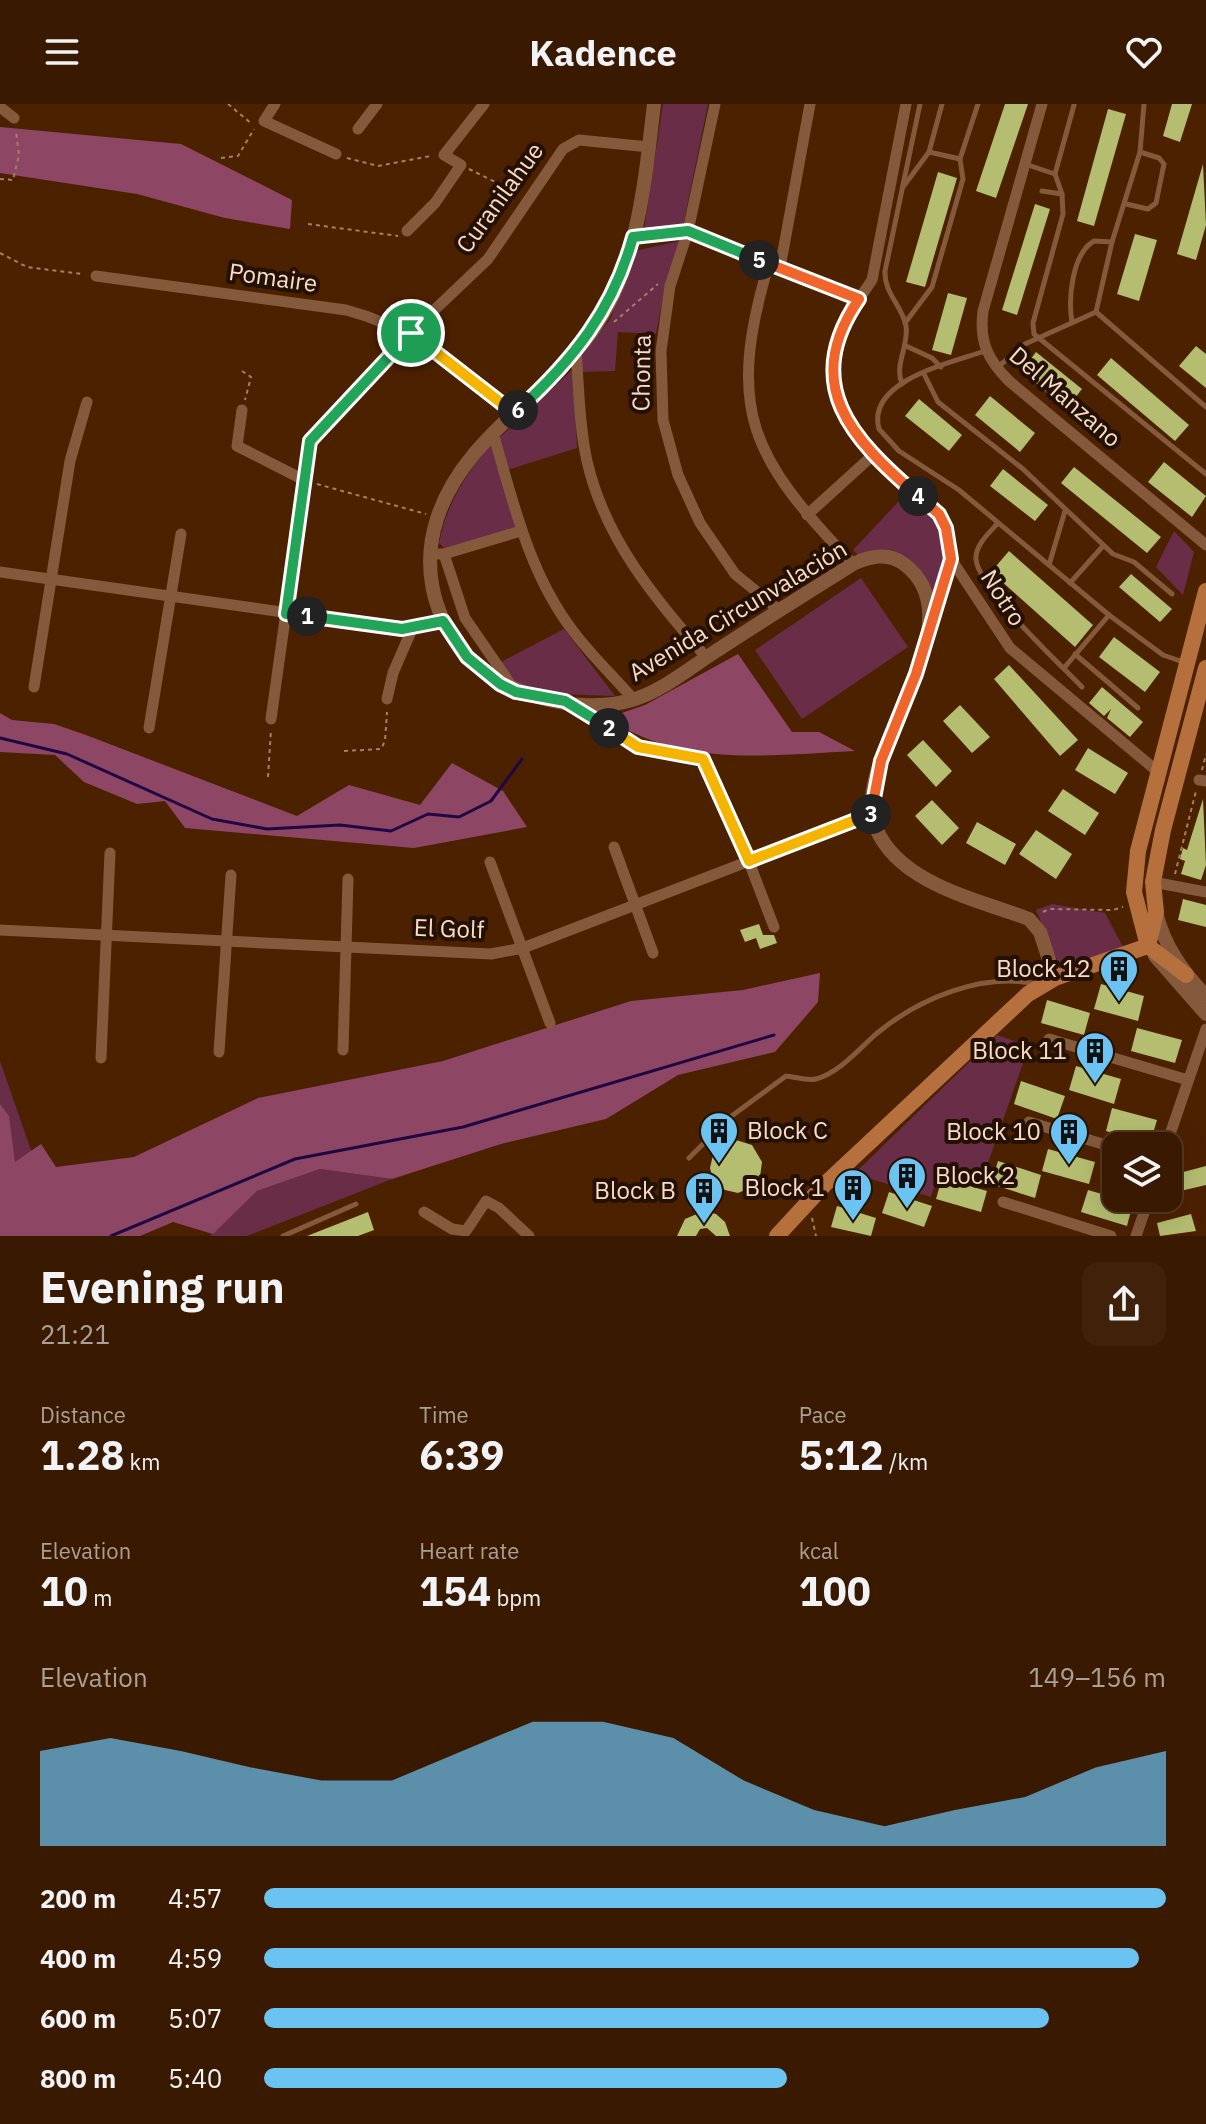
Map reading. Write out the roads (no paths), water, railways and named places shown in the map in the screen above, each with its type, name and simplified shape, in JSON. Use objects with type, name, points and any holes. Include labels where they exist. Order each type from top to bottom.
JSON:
[{"type":"main road","points":[[1186,975],[1148,946],[1135,903],[1134,881],[1157,771],[1206,591]]},
{"type":"main road","points":[[1148,946],[1156,912],[1153,882],[1173,787],[1206,668]]},
{"type":"main road","points":[[777,1236],[825,1184],[1048,982],[1148,946]]},
{"type":"street","points":[[275,104],[264,121],[336,154]]},
{"type":"street","points":[[358,129],[377,104]]},
{"type":"street","points":[[407,231],[435,203],[461,165],[444,155],[484,104]]},
{"type":"street","name":"Avenida Circunvalación","points":[[654,104],[633,237],[614,294],[591,334],[576,352],[493,433],[460,475],[437,517],[433,595],[443,621],[467,657],[484,673],[516,692],[589,703],[634,700],[853,564],[876,556],[902,562],[920,581],[925,595],[927,630],[916,674],[881,761],[872,814]]},
{"type":"street","name":"Chonta","points":[[715,104],[688,231],[670,286],[661,351],[663,420],[678,475],[700,523],[735,574],[779,610]]},
{"type":"street","points":[[810,104],[775,266],[752,328],[749,387],[755,426],[767,459],[807,515],[853,564]]},
{"type":"street","name":"Notro","points":[[906,104],[872,280],[836,343],[833,379],[841,412],[872,456],[939,514],[946,528],[951,559],[1010,648],[1157,771]]},
{"type":"street","name":"Del Manzano","points":[[1042,104],[983,311],[985,351],[996,368],[1206,545]]},
{"type":"street","points":[[0,107],[14,118]]},
{"type":"street","name":"Curanilahue","points":[[304,480],[310,441],[411,333],[488,259],[527,197],[571,142],[579,140],[649,147]]},
{"type":"street","points":[[633,237],[688,231],[859,299]]},
{"type":"street","name":"Pomaire","points":[[96,276],[346,310],[376,317],[411,333],[514,413]]},
{"type":"street","points":[[576,352],[586,459],[599,500],[617,540],[648,590],[706,657]]},
{"type":"street","points":[[34,687],[70,461],[87,402]]},
{"type":"street","points":[[242,410],[237,446],[304,480],[271,719]]},
{"type":"street","points":[[493,433],[521,531],[549,594],[572,631],[634,700]]},
{"type":"street","points":[[807,515],[872,456]]},
{"type":"street","points":[[516,692],[465,618],[437,554],[521,531]]},
{"type":"street","points":[[149,728],[181,534]]},
{"type":"street","points":[[927,630],[951,559]]},
{"type":"street","points":[[0,572],[286,614],[412,629],[443,621]]},
{"type":"street","points":[[387,699],[393,673],[412,629]]},
{"type":"street","points":[[703,759],[749,861],[774,927]]},
{"type":"street","points":[[872,814],[877,831],[887,846],[926,879],[1029,919],[1040,932],[1048,982]]},
{"type":"street","name":"El Golf","points":[[0,930],[491,954],[523,948],[872,814]]},
{"type":"street","points":[[614,847],[653,953]]},
{"type":"street","points":[[101,1058],[110,853]]},
{"type":"street","points":[[490,862],[550,1023]]},
{"type":"street","points":[[219,1052],[231,875]]},
{"type":"street","points":[[343,1050],[348,879]]},
{"type":"street","points":[[1153,882],[1173,883],[1206,892]]},
{"type":"street","points":[[1156,912],[1162,934],[1186,975],[1206,996]]},
{"type":"street","points":[[1148,946],[1206,1014]]},
{"type":"street","points":[[1171,1132],[1206,1029]]},
{"type":"street","points":[[1049,1039],[1188,1080]]},
{"type":"street","points":[[1029,1122],[1102,1144]]},
{"type":"street","points":[[424,1212],[452,1229],[466,1231],[486,1201],[499,1208],[529,1236]]},
{"type":"street","points":[[1003,1202],[1111,1236]]},
{"type":"street","points":[[1136,1236],[1144,1212]]},
{"type":"lane","points":[[902,384],[898,373],[906,346],[905,323],[885,281],[920,104]]},
{"type":"lane","points":[[902,187],[929,152],[942,104]]},
{"type":"lane","points":[[905,323],[932,287],[963,179],[960,159],[978,104]]},
{"type":"lane","points":[[1096,312],[1112,242],[1140,152],[1144,104]]},
{"type":"lane","points":[[1074,105],[1055,174],[1062,194],[1063,214],[1033,326],[1036,338],[1206,474]]},
{"type":"lane","points":[[929,152],[960,159]]},
{"type":"lane","points":[[1126,204],[1148,209],[1156,203],[1164,164],[1159,158],[1140,152]]},
{"type":"lane","points":[[1025,164],[1055,174]]},
{"type":"lane","points":[[1042,191],[1062,194]]},
{"type":"lane","points":[[1072,322],[1071,300],[1081,255],[1094,241],[1112,242]]},
{"type":"lane","points":[[996,368],[1018,348],[1096,312]]},
{"type":"lane","points":[[1096,312],[1206,407]]},
{"type":"lane","points":[[906,346],[936,360],[941,367]]},
{"type":"lane","points":[[985,351],[902,384],[878,406],[877,423],[883,436],[998,523],[1109,615],[1163,655],[1186,663]]},
{"type":"lane","points":[[924,374],[938,402],[1023,469],[1103,546],[1113,554],[1134,562],[1172,594]]},
{"type":"lane","points":[[1049,565],[1065,511]]},
{"type":"lane","points":[[998,523],[979,547],[978,567],[997,598],[1082,687]]},
{"type":"lane","points":[[1070,583],[1103,546]]},
{"type":"lane","points":[[1064,668],[1109,615]]},
{"type":"lane","points":[[1075,654],[1138,708]]},
{"type":"lane","points":[[689,1158],[729,1118],[786,1076],[814,1080],[832,1072],[888,1024],[949,991],[1016,980],[1048,982]]},
{"type":"lane","points":[[283,1236],[356,1204]]},
{"type":"waterway","points":[[0,738],[67,754],[212,819],[267,829],[340,825],[391,831],[428,814],[459,817],[491,801],[522,759]]},
{"type":"waterway","points":[[111,1236],[295,1159],[463,1127],[774,1035]]},
{"type":"place","name":"Block 12","points":[[1119,1003]]},
{"type":"place","name":"Block 11","points":[[1095,1085]]},
{"type":"place","name":"Block C","points":[[719,1165]]},
{"type":"place","name":"Block 10","points":[[1069,1166]]},
{"type":"place","name":"Block 2","points":[[907,1210]]},
{"type":"place","name":"Block 1","points":[[853,1222]]},
{"type":"place","name":"Block B","points":[[704,1225]]}]
